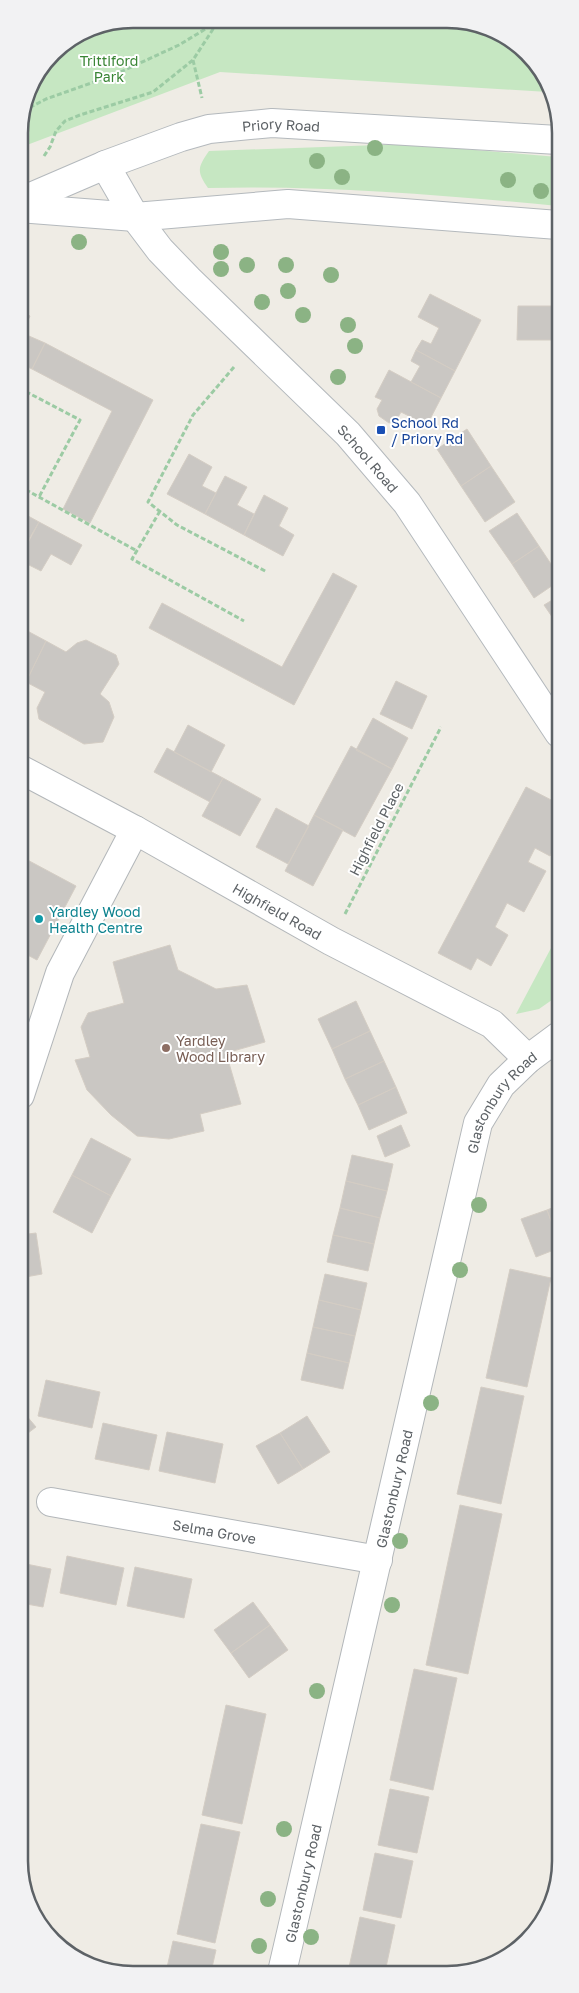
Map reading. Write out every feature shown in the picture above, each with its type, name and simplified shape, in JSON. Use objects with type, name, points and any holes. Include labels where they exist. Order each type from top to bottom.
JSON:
[{"type":"street","name":"Priory Road","points":[[28,198],[105,165],[180,137],[209,129],[272,123],[552,140]]},
{"type":"street","name":"School Road","points":[[105,165],[135,217],[160,250],[348,434],[406,503],[552,722]]},
{"type":"street","points":[[28,209],[135,217],[288,204],[552,225]]},
{"type":"street","name":"Highfield Road","points":[[28,773],[135,830],[331,941],[492,1024],[528,1059]]},
{"type":"street","points":[[28,1071],[60,973],[135,830]]},
{"type":"street","name":"Glastonbury Road","points":[[283,1966],[478,1123],[501,1085],[528,1059],[551,1042]]},
{"type":"street","name":"Selma Grove","points":[[51,1502],[378,1560]]},
{"type":"path","points":[[31,107],[46,99],[114,74],[180,45],[210,28]]},
{"type":"path","points":[[42,158],[50,147],[56,131],[65,121],[153,92],[193,60],[214,28]]},
{"type":"path","points":[[193,60],[209,129]]},
{"type":"path","points":[[255,344],[215,387],[193,415],[148,502],[177,525],[267,572]]},
{"type":"path","points":[[28,393],[80,420],[39,497]]},
{"type":"path","points":[[28,491],[137,551]]},
{"type":"path","points":[[160,511],[132,559],[244,621]]},
{"type":"path","name":"Highfield Place","points":[[331,941],[441,728]]},
{"type":"green space","name":"Trittiford Park","points":[[125,28],[454,28],[487,35],[510,49],[530,69],[543,92],[220,72],[28,145],[28,119],[35,92],[45,74],[58,58],[74,45],[92,35]]},
{"type":"green space","points":[[406,144],[552,156],[552,205],[340,189],[208,188],[200,173],[200,169],[209,151]]},
{"type":"green space","points":[[552,947],[551,1000],[539,1009],[516,1014]]},
{"type":"building","points":[[430,294],[481,320],[455,371],[416,350],[422,340],[431,344],[439,328],[418,317]]},
{"type":"building","points":[[518,306],[552,306],[552,340],[517,340]]},
{"type":"building","points":[[28,336],[45,343],[32,369],[28,367]]},
{"type":"building","points":[[45,343],[153,400],[90,523],[63,509],[112,411],[32,369]]},
{"type":"building","points":[[416,350],[455,371],[441,398],[411,382],[420,366],[411,361]]},
{"type":"building","points":[[389,370],[441,398],[427,425],[401,412],[397,419],[389,423],[379,416],[377,409],[382,400],[375,397]]},
{"type":"building","points":[[467,429],[491,466],[461,486],[437,449]]},
{"type":"building","points":[[189,454],[212,467],[202,486],[216,493],[205,514],[167,494]]},
{"type":"building","points":[[491,466],[515,502],[485,522],[461,486]]},
{"type":"building","points":[[225,476],[247,487],[237,505],[254,514],[244,535],[205,514]]},
{"type":"building","points":[[264,495],[288,508],[279,526],[294,535],[283,556],[244,535]]},
{"type":"building","points":[[517,513],[539,546],[512,564],[489,531]]},
{"type":"building","points":[[28,516],[39,522],[28,538]]},
{"type":"building","points":[[39,522],[82,545],[71,565],[51,554],[41,571],[28,564],[28,543]]},
{"type":"building","points":[[539,546],[552,565],[552,586],[534,598],[512,564]]},
{"type":"building","points":[[333,573],[357,586],[294,705],[149,628],[162,603],[282,667]]},
{"type":"building","points":[[552,600],[552,616],[544,605]]},
{"type":"building","points":[[28,631],[46,641],[28,676]]},
{"type":"building","points":[[86,640],[116,655],[119,664],[100,694],[109,702],[114,717],[103,742],[84,744],[39,719],[37,708],[45,692],[28,683],[28,678],[46,641],[66,652],[77,643]]},
{"type":"building","points":[[396,681],[427,696],[412,729],[380,714]]},
{"type":"building","points":[[373,718],[408,738],[392,769],[356,750]]},
{"type":"building","points":[[188,725],[225,745],[211,772],[174,752]]},
{"type":"building","points":[[351,746],[392,769],[355,837],[314,815]]},
{"type":"building","points":[[167,748],[223,778],[210,802],[154,772]]},
{"type":"building","points":[[223,778],[261,799],[240,836],[202,816]]},
{"type":"building","points":[[526,787],[552,800],[552,853],[550,856],[535,848],[528,862],[546,871],[524,912],[507,903],[495,927],[508,935],[491,966],[477,958],[471,970],[438,953]]},
{"type":"building","points":[[276,808],[309,826],[288,864],[256,847]]},
{"type":"building","points":[[314,815],[343,830],[313,886],[285,871]]},
{"type":"building","name":"Yardley Wood Health Centre","points":[[28,860],[76,886],[37,960],[28,955]]},
{"type":"building","name":"Yardley Wood Library","points":[[170,945],[178,970],[216,989],[247,985],[265,1042],[226,1053],[241,1104],[200,1114],[204,1131],[169,1139],[137,1136],[111,1115],[87,1090],[75,1060],[90,1057],[81,1027],[88,1013],[124,1003],[113,962]]},
{"type":"building","points":[[356,1001],[370,1031],[332,1049],[318,1019]]},
{"type":"building","points":[[370,1031],[384,1061],[345,1079],[332,1049]]},
{"type":"building","points":[[384,1061],[396,1087],[358,1105],[345,1079]]},
{"type":"building","points":[[396,1087],[407,1113],[369,1130],[358,1105]]},
{"type":"building","points":[[401,1125],[410,1146],[385,1157],[377,1136]]},
{"type":"building","points":[[91,1138],[131,1159],[111,1196],[72,1175]]},
{"type":"building","points":[[352,1155],[393,1164],[387,1191],[346,1181]]},
{"type":"building","points":[[72,1175],[111,1196],[92,1233],[53,1212]]},
{"type":"building","points":[[346,1181],[387,1191],[380,1218],[340,1208]]},
{"type":"building","points":[[340,1208],[380,1218],[374,1244],[333,1235]]},
{"type":"building","points":[[551,1208],[551,1222],[547,1210]]},
{"type":"building","points":[[547,1210],[551,1222],[551,1251],[536,1257],[521,1219]]},
{"type":"building","points":[[36,1233],[42,1274],[28,1277],[28,1234]]},
{"type":"building","points":[[333,1235],[374,1244],[368,1271],[327,1262]]},
{"type":"building","points":[[510,1269],[551,1278],[527,1387],[486,1378]]},
{"type":"building","points":[[325,1274],[367,1283],[361,1310],[319,1300]]},
{"type":"building","points":[[319,1300],[361,1310],[355,1336],[313,1327]]},
{"type":"building","points":[[313,1327],[355,1336],[349,1363],[307,1353]]},
{"type":"building","points":[[307,1353],[349,1363],[343,1389],[301,1380]]},
{"type":"building","points":[[46,1380],[100,1392],[92,1428],[38,1416]]},
{"type":"building","points":[[481,1387],[524,1396],[501,1504],[457,1494]]},
{"type":"building","points":[[307,1416],[330,1452],[303,1469],[280,1433]]},
{"type":"building","points":[[28,1418],[36,1427],[28,1433]]},
{"type":"building","points":[[103,1423],[157,1435],[149,1470],[95,1459]]},
{"type":"building","points":[[167,1432],[223,1444],[215,1483],[159,1471]]},
{"type":"building","points":[[280,1433],[303,1469],[278,1484],[256,1446]]},
{"type":"building","points":[[460,1505],[502,1514],[468,1674],[426,1665]]},
{"type":"building","points":[[67,1556],[124,1568],[116,1605],[60,1593]]},
{"type":"building","points":[[28,1564],[51,1569],[43,1607],[28,1604]]},
{"type":"building","points":[[135,1567],[192,1579],[184,1618],[127,1606]]},
{"type":"building","points":[[253,1602],[270,1625],[231,1653],[214,1630]]},
{"type":"building","points":[[270,1625],[288,1650],[249,1678],[231,1653]]},
{"type":"building","points":[[414,1669],[457,1678],[433,1790],[390,1780]]},
{"type":"building","points":[[226,1705],[266,1714],[242,1824],[202,1815]]},
{"type":"building","points":[[390,1789],[429,1797],[417,1853],[378,1845]]},
{"type":"building","points":[[201,1824],[240,1832],[215,1943],[177,1934]]},
{"type":"building","points":[[375,1853],[413,1861],[401,1918],[363,1910]]},
{"type":"building","points":[[360,1917],[395,1925],[386,1966],[349,1966]]},
{"type":"building","points":[[173,1941],[216,1950],[212,1966],[167,1966]]},
{"type":"place","name":"School Rd / Priory Rd","points":[[381,430]]},
{"type":"place","name":"Yardley Wood Health Centre","points":[[39,919]]},
{"type":"place","name":"Yardley Wood Library","points":[[166,1048]]}]
